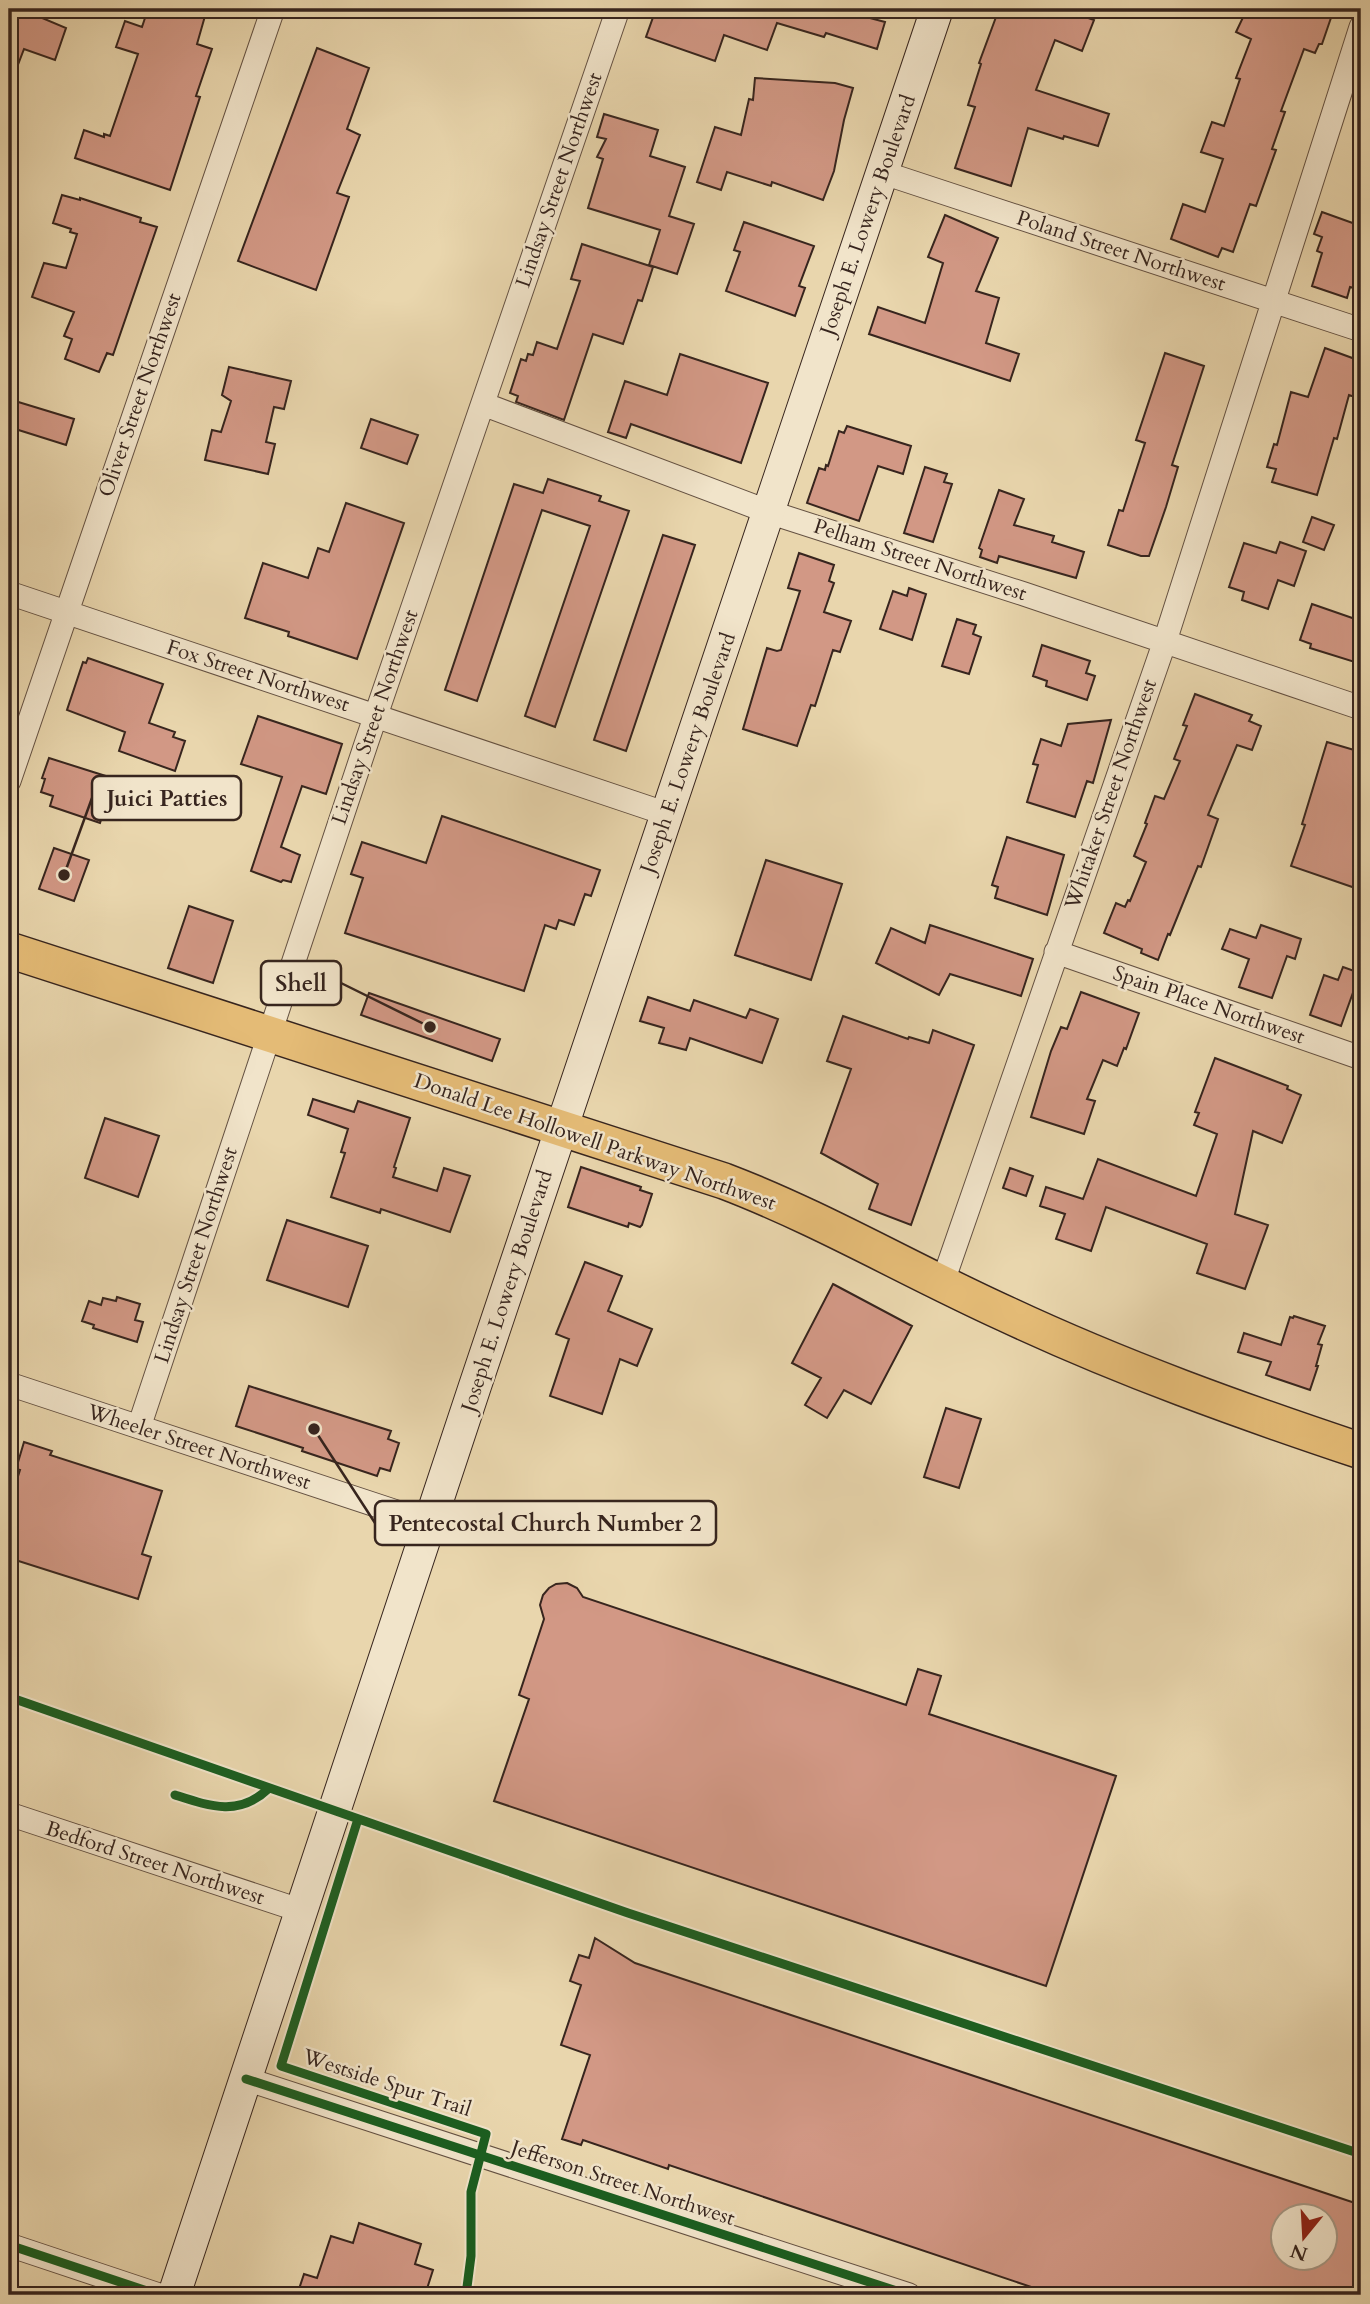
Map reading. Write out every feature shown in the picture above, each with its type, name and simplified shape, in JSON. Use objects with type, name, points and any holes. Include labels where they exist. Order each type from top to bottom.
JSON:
[{"type":"main road","name":"Joseph E. Lowery Boulevard","points":[[174,2295],[937,9]]},
{"type":"main road","name":"Donald Lee Hollowell Parkway Northwest","points":[[9,950],[754,1192],[802,1213],[942,1284],[1110,1360],[1361,1451]]},
{"type":"street","name":"Oliver Street Northwest","points":[[9,782],[273,9]]},
{"type":"street","name":"Lindsay Street Northwest","points":[[139,1427],[375,716],[618,9]]},
{"type":"street","name":"Whitaker Street Northwest","points":[[942,1284],[1165,642],[1361,27]]},
{"type":"street","name":"Poland Street Northwest","points":[[881,172],[1361,330]]},
{"type":"street","name":"Pelham Street Northwest","points":[[483,404],[769,512],[1361,708]]},
{"type":"street","name":"Fox Street Northwest","points":[[9,593],[667,814]]},
{"type":"street","name":"Spain Place Northwest","points":[[1056,952],[1361,1058]]},
{"type":"street","name":"Wheeler Street Northwest","points":[[9,1384],[430,1523]]},
{"type":"street","name":"Bedford Street Northwest","points":[[10,1819],[302,1911]]},
{"type":"street","name":"Jefferson Street Northwest","points":[[246,2079],[909,2295]]},
{"type":"street","points":[[9,2245],[159,2295]]},
{"type":"building","points":[[9,9],[21,9],[66,28],[55,60],[24,49],[11,83],[9,83]]},
{"type":"building","points":[[148,9],[207,9],[197,44],[212,49],[196,96],[200,97],[170,190],[75,158],[84,130],[104,137],[104,134],[110,136],[138,54],[116,47],[125,21],[142,27]]},
{"type":"building","points":[[656,9],[836,9],[885,22],[877,49],[826,33],[824,37],[777,23],[767,50],[724,35],[715,61],[646,37]]},
{"type":"building","points":[[999,9],[1063,9],[1094,20],[1082,51],[1055,40],[1036,90],[1109,114],[1098,146],[1028,128],[1011,186],[955,168],[975,107],[968,105],[981,64],[979,63]]},
{"type":"building","points":[[1247,9],[1334,9],[1322,44],[1319,44],[1315,53],[1304,49],[1281,111],[1285,112],[1272,149],[1276,150],[1256,206],[1250,204],[1233,252],[1222,248],[1218,257],[1171,239],[1183,204],[1205,212],[1223,159],[1201,152],[1212,122],[1224,126],[1240,79],[1236,78],[1251,39],[1236,32]]},
{"type":"building","points":[[317,48],[369,68],[347,129],[360,135],[337,193],[349,197],[316,290],[238,261]]},
{"type":"building","points":[[755,78],[835,83],[853,88],[834,171],[823,200],[772,182],[771,186],[727,172],[721,190],[697,182],[715,127],[741,135],[749,99],[753,100]]},
{"type":"building","points":[[604,114],[658,130],[650,156],[685,167],[669,216],[694,224],[677,274],[649,265],[660,230],[588,208],[603,159],[597,157],[606,139],[597,137]]},
{"type":"building","points":[[62,195],[80,198],[141,218],[140,222],[157,227],[113,355],[107,353],[99,372],[65,359],[72,339],[64,336],[74,312],[32,297],[44,263],[66,268],[77,234],[53,223]]},
{"type":"building","points":[[1322,212],[1361,226],[1361,290],[1350,287],[1347,298],[1312,286],[1322,253],[1317,251],[1322,237],[1314,234]]},
{"type":"building","points":[[945,215],[998,238],[976,291],[999,298],[986,343],[1019,354],[1010,381],[869,334],[878,307],[925,323],[943,263],[928,257]]},
{"type":"building","points":[[744,222],[814,246],[799,286],[805,288],[795,316],[726,291],[740,252],[734,250]]},
{"type":"building","points":[[582,244],[653,267],[623,344],[593,334],[564,420],[516,402],[518,396],[510,393],[521,359],[526,361],[528,354],[533,355],[537,342],[557,349],[580,281],[571,279]]},
{"type":"building","points":[[1325,348],[1355,359],[1354,363],[1361,365],[1361,399],[1349,395],[1317,495],[1272,482],[1276,469],[1267,467],[1274,444],[1277,445],[1291,392],[1308,397]]},
{"type":"building","points":[[1165,353],[1204,366],[1172,465],[1178,467],[1166,507],[1149,556],[1141,556],[1108,545],[1119,510],[1123,511],[1145,443],[1136,440]]},
{"type":"building","points":[[680,354],[768,383],[741,463],[631,424],[626,438],[608,432],[625,381],[667,395]]},
{"type":"building","points":[[229,367],[291,381],[284,409],[274,407],[266,442],[275,444],[268,474],[205,460],[212,430],[221,432],[231,401],[222,395]]},
{"type":"building","points":[[15,401],[74,419],[66,445],[9,427]]},
{"type":"building","points":[[371,419],[418,435],[407,464],[361,448]]},
{"type":"building","points":[[847,426],[911,446],[903,474],[878,466],[859,521],[807,503],[819,468],[825,470],[826,465],[828,466],[839,431],[844,433]]},
{"type":"building","points":[[925,467],[947,474],[944,482],[952,484],[933,542],[904,533]]},
{"type":"building","points":[[548,479],[601,496],[599,501],[629,511],[555,727],[525,716],[590,526],[542,510],[477,701],[445,690],[514,484],[543,493]]},
{"type":"building","points":[[999,490],[1024,499],[1014,525],[1054,536],[1052,542],[1084,552],[1076,578],[999,556],[997,563],[980,557],[982,550],[979,548]]},
{"type":"building","points":[[346,503],[404,523],[357,659],[288,636],[289,632],[245,618],[263,563],[308,578],[318,548],[329,552]]},
{"type":"building","points":[[1312,517],[1334,525],[1324,550],[1303,542]]},
{"type":"building","points":[[663,535],[695,545],[626,751],[594,740]]},
{"type":"building","points":[[1280,542],[1306,551],[1294,586],[1278,580],[1268,609],[1242,600],[1244,592],[1229,587],[1244,543],[1276,553]]},
{"type":"building","points":[[799,553],[834,565],[829,581],[834,583],[824,612],[851,621],[840,652],[833,650],[815,706],[811,705],[797,746],[743,729],[767,648],[781,650],[800,591],[788,588]]},
{"type":"building","points":[[909,588],[926,594],[912,640],[880,629],[893,591],[907,596]]},
{"type":"building","points":[[1312,604],[1361,621],[1361,664],[1310,648],[1311,644],[1300,640]]},
{"type":"building","points":[[957,619],[976,625],[973,634],[981,637],[969,674],[942,666]]},
{"type":"building","points":[[1042,645],[1090,661],[1086,673],[1095,676],[1087,700],[1046,686],[1047,681],[1033,676]]},
{"type":"building","points":[[88,658],[163,684],[149,723],[175,732],[173,737],[185,741],[175,771],[119,751],[125,732],[67,710],[83,662],[86,663]]},
{"type":"building","points":[[1195,694],[1252,715],[1249,721],[1261,726],[1252,750],[1237,745],[1208,815],[1218,819],[1201,867],[1198,866],[1158,960],[1141,953],[1142,949],[1104,933],[1116,903],[1125,907],[1128,900],[1130,901],[1146,862],[1134,856],[1155,796],[1164,799],[1180,761],[1174,759],[1187,726],[1183,725]]},
{"type":"building","points":[[258,716],[342,744],[326,794],[302,786],[281,847],[300,855],[291,882],[281,882],[251,871],[282,777],[241,764]]},
{"type":"building","points":[[1111,720],[1093,783],[1087,781],[1075,817],[1027,802],[1038,765],[1033,764],[1041,739],[1061,746],[1068,724]]},
{"type":"building","points":[[1327,742],[1361,752],[1361,890],[1291,866]]},
{"type":"building","points":[[49,758],[112,778],[108,789],[111,790],[100,823],[50,806],[53,796],[41,792],[45,779],[42,778]]},
{"type":"building","points":[[442,816],[600,870],[591,896],[585,894],[574,925],[559,920],[556,929],[545,925],[524,991],[345,933],[363,878],[351,874],[362,842],[426,863]]},
{"type":"building","points":[[1007,837],[1064,855],[1047,915],[995,898],[998,887],[992,885]]},
{"type":"building","points":[[54,848],[89,860],[74,901],[39,889]]},
{"type":"building","points":[[766,860],[842,884],[811,980],[735,955]]},
{"type":"building","points":[[189,906],[233,921],[213,983],[168,968]]},
{"type":"building","points":[[930,925],[1033,959],[1021,996],[950,974],[939,995],[876,963],[891,928],[925,943]]},
{"type":"building","points":[[1261,925],[1301,939],[1295,959],[1287,956],[1272,998],[1239,987],[1249,959],[1222,949],[1230,929],[1256,938]]},
{"type":"building","points":[[1343,967],[1360,973],[1341,1026],[1310,1015],[1324,975],[1338,980]]},
{"type":"building","points":[[1081,992],[1139,1013],[1117,1066],[1103,1060],[1087,1099],[1095,1101],[1084,1134],[1031,1117],[1051,1051],[1061,1027],[1067,1029]]},
{"type":"building","points":[[369,993],[500,1039],[492,1061],[361,1015]]},
{"type":"building","points":[[648,997],[690,1011],[694,1000],[746,1018],[750,1009],[778,1019],[762,1063],[690,1038],[686,1050],[659,1043],[664,1028],[640,1021]]},
{"type":"building","points":[[843,1016],[908,1039],[909,1037],[929,1043],[933,1030],[974,1045],[911,1225],[869,1209],[878,1184],[821,1153],[851,1069],[827,1061]]},
{"type":"building","points":[[1215,1058],[1288,1086],[1287,1089],[1301,1095],[1282,1143],[1253,1131],[1235,1214],[1268,1225],[1245,1289],[1197,1273],[1207,1244],[1106,1207],[1091,1251],[1056,1239],[1065,1214],[1040,1206],[1046,1187],[1083,1199],[1098,1159],[1196,1196],[1217,1134],[1194,1125],[1199,1113],[1195,1112]]},
{"type":"building","points":[[313,1099],[354,1112],[358,1101],[410,1118],[393,1177],[437,1191],[444,1168],[470,1176],[450,1232],[381,1209],[380,1213],[331,1197],[345,1153],[341,1152],[348,1129],[308,1115]]},
{"type":"building","points":[[105,1118],[159,1136],[138,1197],[85,1178]]},
{"type":"building","points":[[581,1167],[641,1187],[640,1190],[652,1194],[642,1225],[640,1227],[629,1223],[628,1227],[568,1207]]},
{"type":"building","points":[[1010,1168],[1033,1176],[1026,1196],[1003,1188]]},
{"type":"building","points":[[287,1220],[368,1246],[348,1307],[267,1280]]},
{"type":"building","points":[[585,1262],[622,1276],[608,1311],[652,1329],[637,1366],[620,1359],[602,1414],[550,1396],[569,1339],[556,1334]]},
{"type":"building","points":[[833,1284],[912,1326],[871,1404],[844,1390],[827,1418],[805,1405],[821,1378],[792,1363]]},
{"type":"building","points":[[117,1297],[140,1304],[135,1320],[143,1322],[137,1342],[93,1328],[94,1325],[82,1321],[89,1301],[101,1305],[103,1298],[116,1301]]},
{"type":"building","points":[[1290,1317],[1325,1326],[1318,1344],[1322,1345],[1310,1390],[1266,1375],[1271,1362],[1238,1352],[1244,1333],[1281,1345]]},
{"type":"building","points":[[249,1386],[391,1431],[388,1439],[399,1443],[390,1471],[380,1468],[377,1476],[236,1426]]},
{"type":"building","points":[[946,1408],[981,1419],[959,1488],[924,1477]]},
{"type":"building","points":[[24,1442],[52,1451],[50,1455],[162,1491],[142,1554],[151,1557],[138,1599],[9,1558],[9,1505],[20,1470],[16,1469]]},
{"type":"building","points":[[567,1583],[577,1588],[583,1597],[906,1705],[918,1669],[941,1676],[929,1714],[1116,1776],[1046,1986],[494,1801],[529,1699],[519,1695],[544,1619],[540,1605],[543,1595],[556,1584]]},
{"type":"building","points":[[595,1938],[635,1963],[1361,2205],[1361,2295],[1055,2295],[669,2165],[668,2169],[583,2140],[581,2145],[562,2139],[590,2055],[561,2045],[581,1985],[570,1981],[579,1955],[589,1958]]},
{"type":"building","points":[[359,2223],[421,2244],[415,2264],[433,2270],[425,2295],[297,2295],[304,2274],[317,2278],[331,2236],[353,2243]]},
{"type":"cycle path","points":[[9,1697],[628,1913],[1361,2154]]},
{"type":"cycle path","points":[[175,1795],[223,1807],[246,1803],[268,1789]]},
{"type":"cycle path","name":"Westside Spur Trail","points":[[358,1819],[281,2066],[486,2134],[471,2192],[471,2256],[466,2295]]},
{"type":"cycle path","points":[[246,2079],[909,2295]]},
{"type":"cycle path","points":[[9,2245],[159,2295]]},
{"type":"place","name":"Juici Patties","points":[[64,875]]},
{"type":"place","name":"Shell","points":[[430,1027]]},
{"type":"place","name":"Pentecostal Church Number 2","points":[[314,1429]]}]
